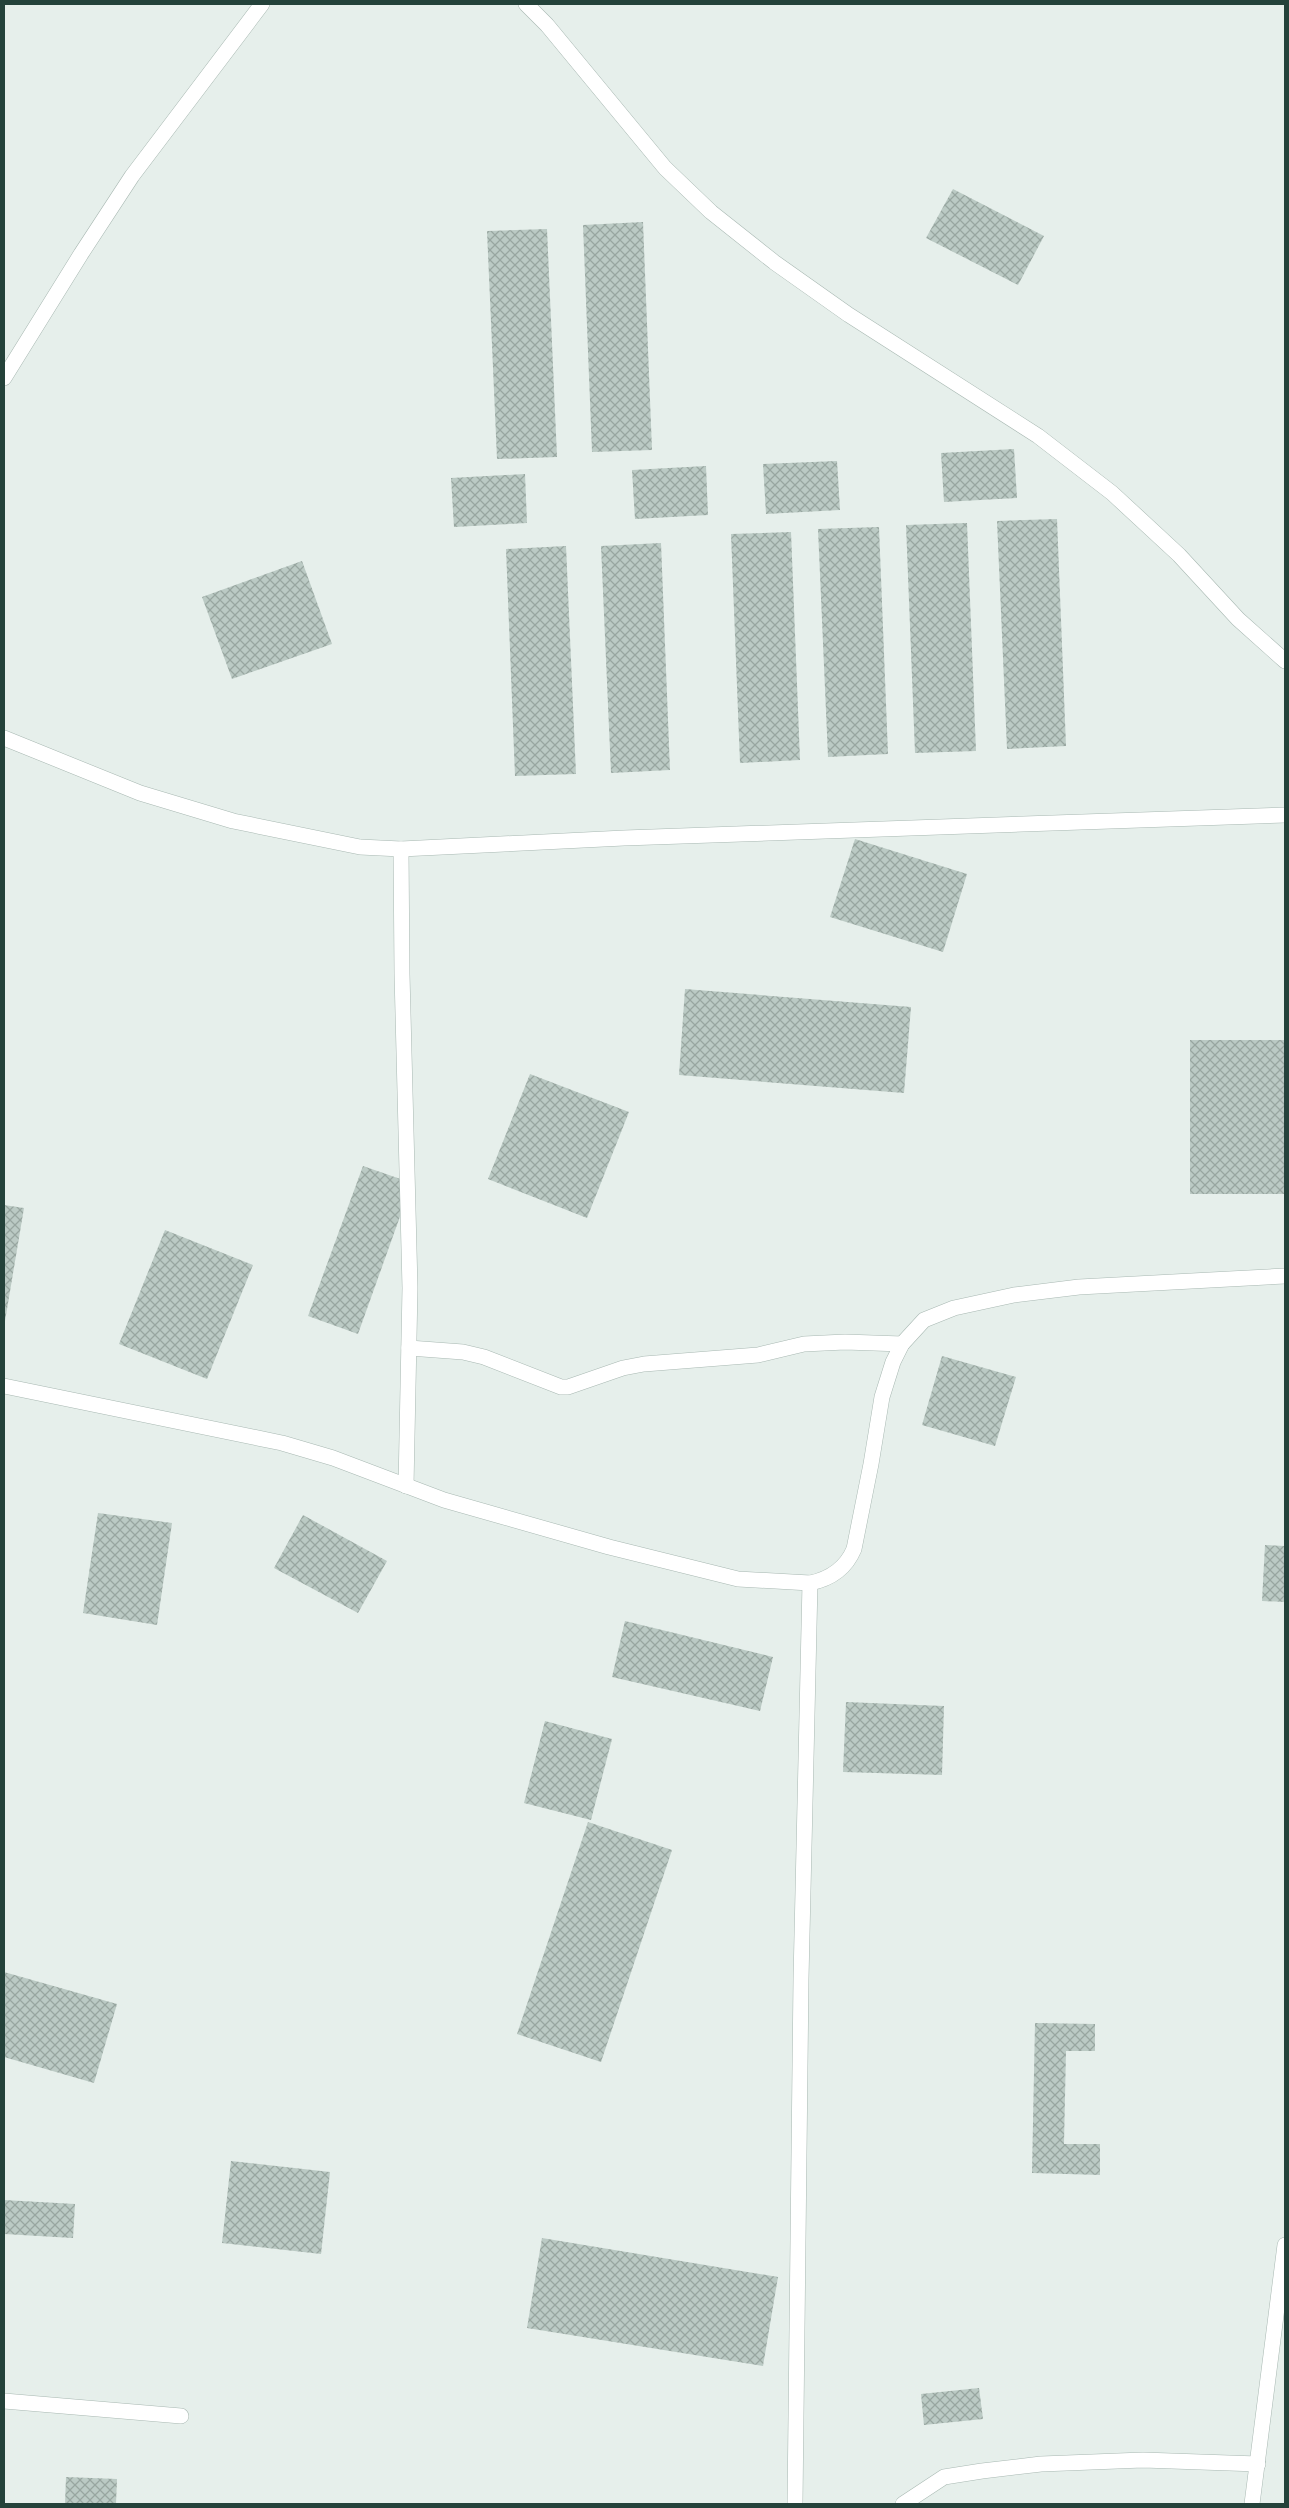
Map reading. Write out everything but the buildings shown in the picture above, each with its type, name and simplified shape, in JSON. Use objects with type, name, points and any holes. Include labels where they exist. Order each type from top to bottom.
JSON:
[{"type":"street","points":[[4,378],[80,254],[132,176],[262,4]]},
{"type":"street","points":[[526,4],[548,25],[665,168],[711,212],[774,262],[849,316],[1038,436],[1112,493],[1179,555],[1238,619],[1285,661]]},
{"type":"street","points":[[4,738],[140,793],[233,821],[360,848],[401,849],[624,838],[1285,815]]},
{"type":"street","points":[[401,849],[402,974],[410,1288],[406,1486]]},
{"type":"street","points":[[4,1386],[282,1443],[333,1458],[444,1500],[609,1547],[738,1579],[810,1583],[821,1581],[835,1573],[848,1562],[854,1549],[882,1397],[893,1362],[902,1344],[924,1320],[954,1308],[1014,1295],[1080,1287],[1285,1276]]},
{"type":"street","points":[[409,1348],[463,1352],[484,1357],[556,1385],[568,1387],[623,1368],[644,1364],[741,1357],[804,1344],[845,1342],[902,1344]]},
{"type":"street","points":[[795,2504],[801,1979],[810,1583]]},
{"type":"street","points":[[1252,2504],[1285,2245]]},
{"type":"street","points":[[4,2401],[181,2416]]},
{"type":"street","points":[[903,2504],[944,2477],[1041,2464],[1142,2460],[1258,2464]]}]
